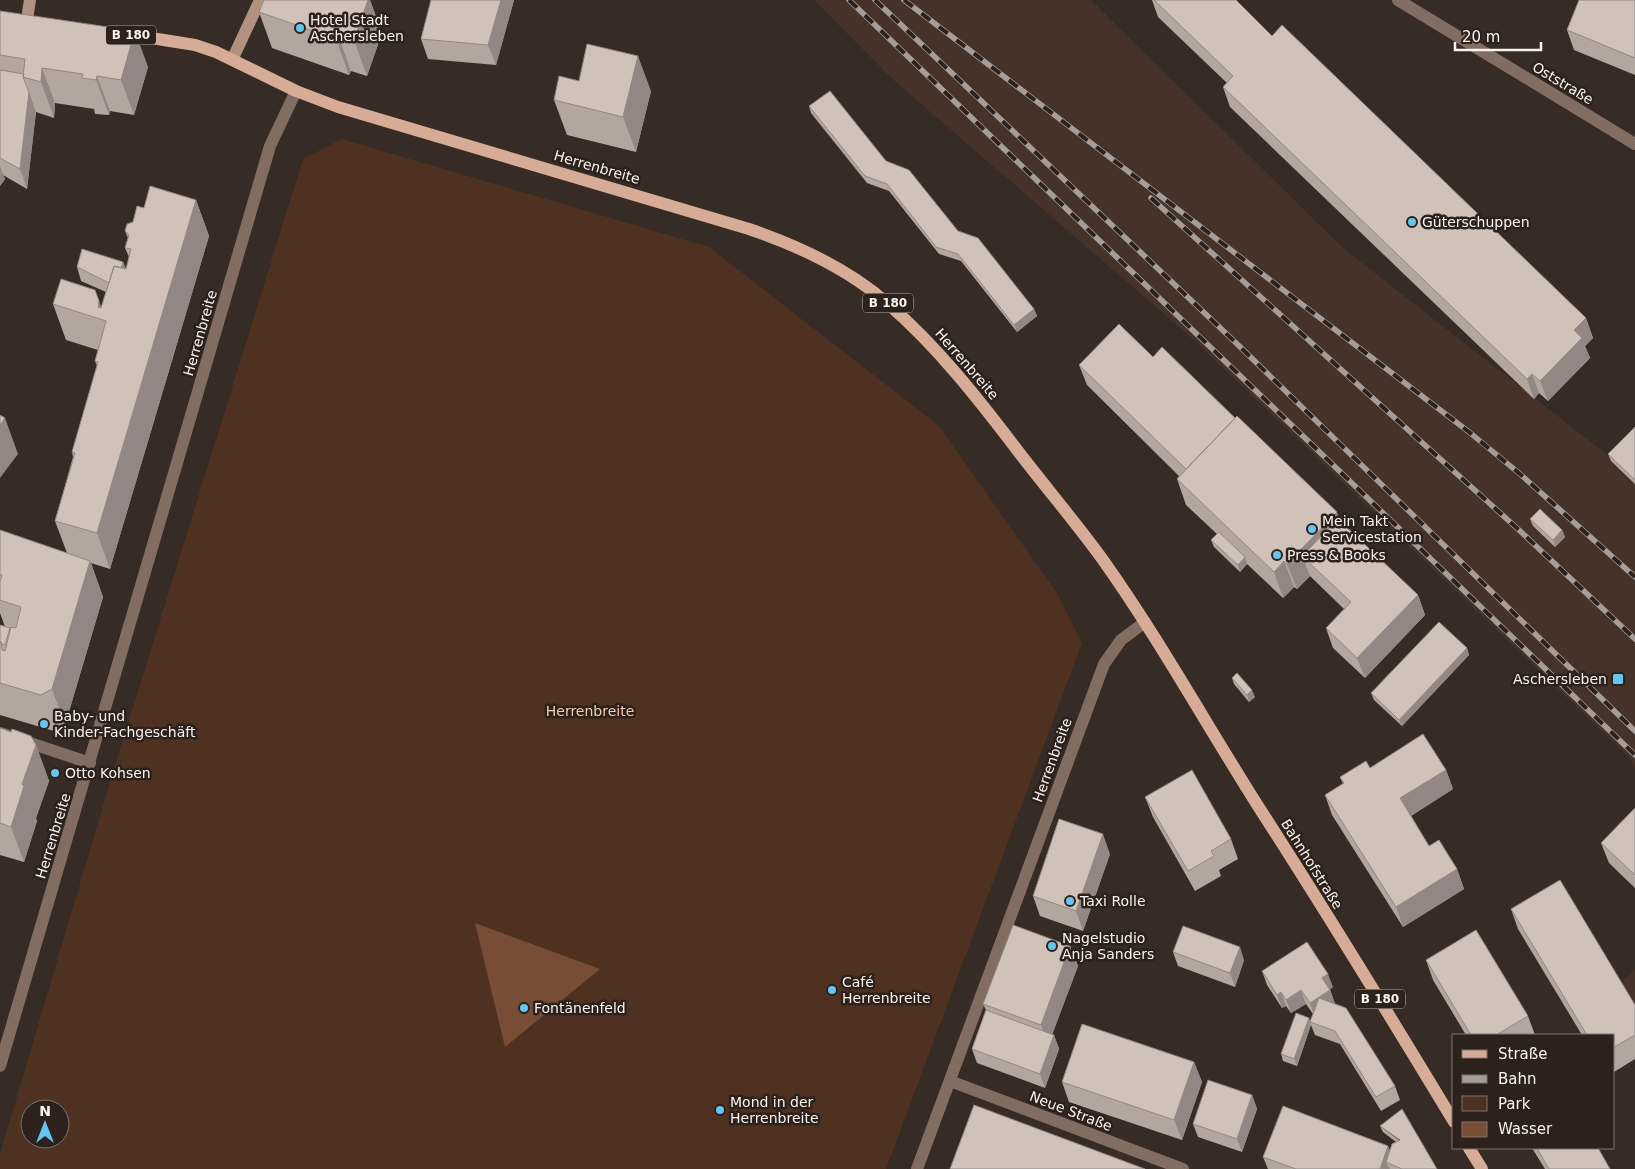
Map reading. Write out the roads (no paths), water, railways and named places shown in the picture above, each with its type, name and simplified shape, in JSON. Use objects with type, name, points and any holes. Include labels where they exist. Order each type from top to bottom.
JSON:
[{"type":"main road","points":[[27,19],[30,0]]},
{"type":"main road","points":[[233,58],[260,0]]},
{"type":"main road","name":"B 180","points":[[111,32],[195,45],[233,58],[296,91]]},
{"type":"main road","name":"Herrenbreite","points":[[296,91],[338,107],[750,229],[799,248],[859,281],[910,324],[952,369],[1103,560],[1145,622]]},
{"type":"main road","name":"Bahnhofstraße","points":[[1145,622],[1302,878],[1372,984],[1452,1119]]},
{"type":"main road","points":[[1470,1149],[1482,1169]]},
{"type":"street","name":"Oststraße","points":[[1398,0],[1635,144]]},
{"type":"street","name":"Herrenbreite","points":[[0,1066],[270,146],[296,91]]},
{"type":"street","name":"Herrenbreite","points":[[917,1169],[1104,664],[1121,640],[1145,622]]},
{"type":"street","points":[[0,734],[90,763]]},
{"type":"street","name":"Neue Straße","points":[[950,1081],[1182,1169]]},
{"type":"water","name":"Fontänenfeld","points":[[475,923],[600,969],[505,1047]]},
{"type":"railway","points":[[849,0],[1635,755]]},
{"type":"railway","points":[[875,0],[1234,341],[1635,731]]},
{"type":"railway","points":[[904,0],[1469,432],[1520,474],[1635,577]]},
{"type":"railway","points":[[1151,198],[1519,530],[1635,639]]},
{"type":"place","name":"Hotel Stadt Aschersleben","points":[[300,28]]},
{"type":"place","name":"Güterschuppen","points":[[1412,222]]},
{"type":"place","name":"Mein Takt Servicestation","points":[[1312,529]]},
{"type":"place","name":"Press & Books","points":[[1277,555]]},
{"type":"place","name":"Aschersleben","points":[[1618,679]]},
{"type":"place","name":"Baby- und Kinder-Fachgeschäft","points":[[44,724]]},
{"type":"place","name":"Otto Kohsen","points":[[55,773]]},
{"type":"place","name":"Taxi Rolle","points":[[1070,901]]},
{"type":"place","name":"Nagelstudio Anja Sanders","points":[[1052,946]]},
{"type":"place","name":"Café Herrenbreite","points":[[832,990]]},
{"type":"place","name":"Fontänenfeld","points":[[524,1008]]},
{"type":"place","name":"Mond in der Herrenbreite","points":[[720,1110]]}]
